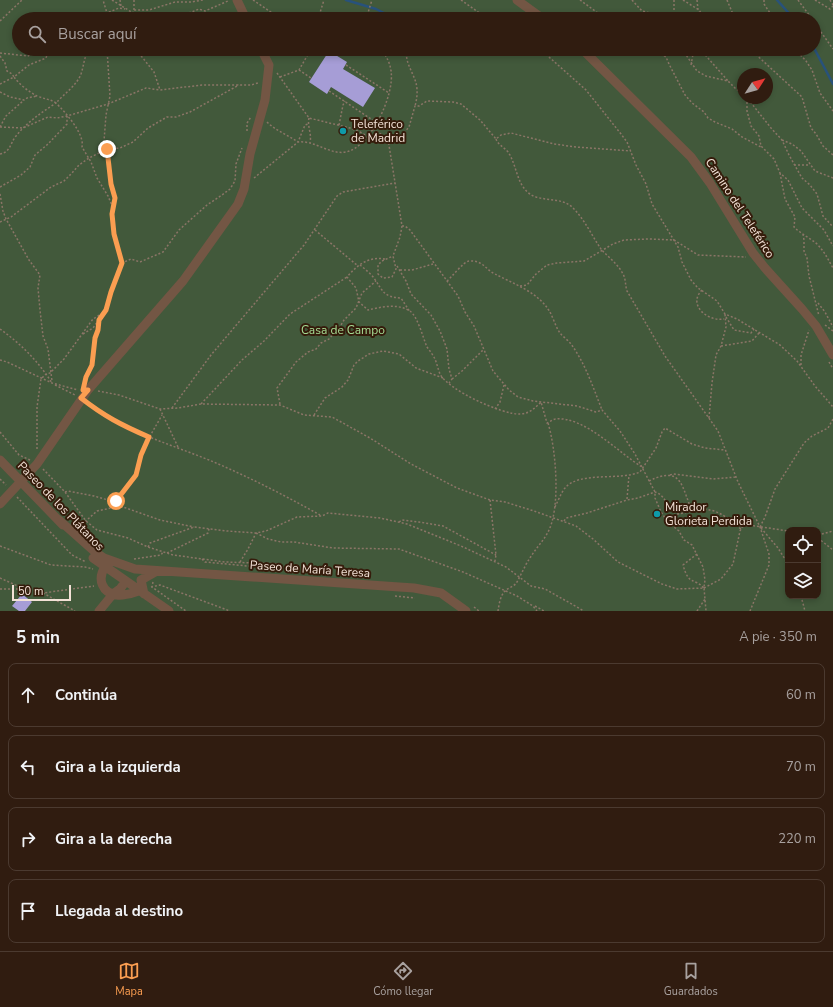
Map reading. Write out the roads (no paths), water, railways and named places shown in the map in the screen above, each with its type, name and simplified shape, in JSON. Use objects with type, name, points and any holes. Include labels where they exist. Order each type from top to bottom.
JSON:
[{"type":"street","points":[[237,0],[243,12]]},
{"type":"street","points":[[517,0],[533,12]]},
{"type":"street","points":[[0,504],[37,464],[84,393],[183,281],[238,204],[243,194],[250,154],[265,100],[269,65],[264,56]]},
{"type":"street","name":"Camino del Teleférico","points":[[589,56],[691,157],[710,183],[753,253],[816,326],[830,357]]},
{"type":"street","name":"Paseo de los Plátanos","points":[[0,460],[60,520],[95,552],[103,565],[169,611]]},
{"type":"street","points":[[103,565],[100,577],[102,585],[113,594],[126,595],[143,593],[141,580],[156,571]]},
{"type":"street","name":"Paseo de María Teresa","points":[[103,565],[122,565],[156,571],[414,588],[441,593],[466,611]]},
{"type":"street","points":[[99,611],[113,594],[126,582],[145,570]]},
{"type":"waterway","points":[[346,0],[382,12]]},
{"type":"waterway","points":[[777,0],[788,12]]},
{"type":"waterway","points":[[818,56],[833,84]]},
{"type":"place","name":"Teleférico de Madrid","points":[[343,131]]},
{"type":"place","name":"Mirador Glorieta Perdida","points":[[657,514]]},
{"type":"park label","name":"Casa de Campo","points":[[343,330]]}]
